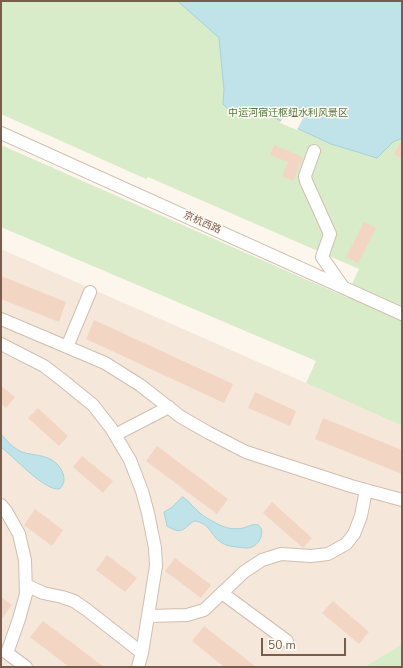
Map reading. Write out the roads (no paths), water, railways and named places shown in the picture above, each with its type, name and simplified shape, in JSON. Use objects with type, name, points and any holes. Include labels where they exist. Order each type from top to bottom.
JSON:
[{"type":"street","name":"京杭西路","points":[[1,133],[402,314]]},
{"type":"street","points":[[314,151],[305,176],[330,234],[322,257],[344,288]]},
{"type":"street","points":[[67,347],[90,292]]},
{"type":"street","points":[[1,319],[105,363],[140,384],[181,417],[246,452],[402,500]]},
{"type":"street","points":[[1,344],[44,366],[93,405],[115,435],[130,460],[142,491],[148,513],[156,566],[142,653],[138,667]]},
{"type":"street","points":[[115,435],[168,407]]},
{"type":"street","points":[[148,616],[187,615],[204,610],[244,572],[262,560],[281,554],[311,556],[328,554],[346,544],[354,534],[362,516],[366,490]]},
{"type":"street","points":[[1,505],[19,534],[25,560],[26,585],[26,594],[19,619],[4,651],[26,667]]},
{"type":"street","points":[[26,585],[43,593],[74,601],[142,653]]},
{"type":"street","points":[[222,593],[287,641]]},
{"type":"water","points":[[178,1],[402,1],[402,138],[393,142],[377,158],[331,144],[275,118],[253,111],[229,110],[223,104],[224,90],[219,38]]},
{"type":"water","points":[[1,434],[19,451],[49,458],[57,464],[64,477],[61,488],[57,489],[51,487],[36,478],[1,447]]},
{"type":"water","points":[[183,497],[203,516],[225,527],[238,529],[258,525],[261,527],[262,531],[260,539],[255,546],[251,548],[233,547],[222,543],[207,527],[199,522],[194,521],[179,531],[167,526],[164,512]]},
{"type":"park label","name":"中运河宿迁枢纽水利风景区","points":[[288,114]]}]
